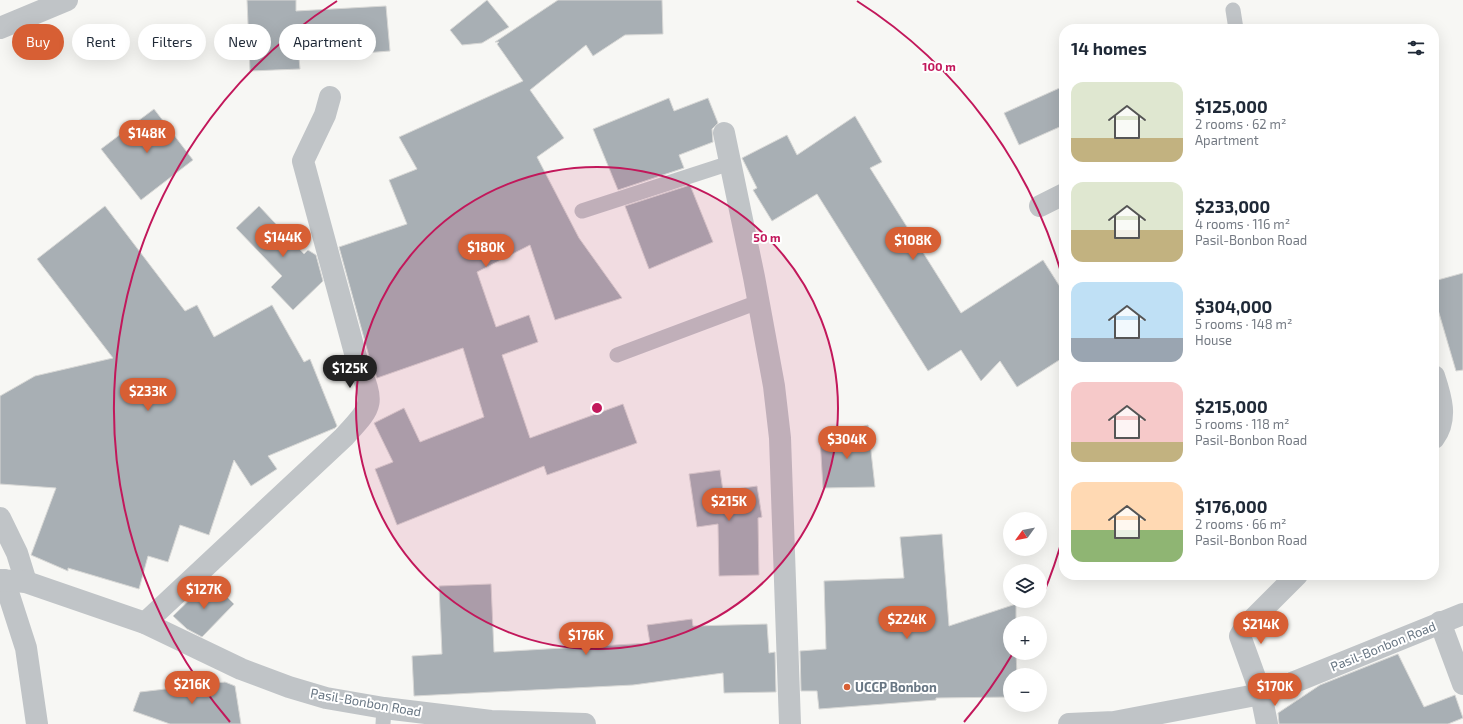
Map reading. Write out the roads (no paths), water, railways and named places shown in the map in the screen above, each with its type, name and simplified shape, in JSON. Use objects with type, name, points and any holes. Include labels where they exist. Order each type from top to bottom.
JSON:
[{"type":"street","points":[[0,28],[67,0]]},
{"type":"street","points":[[145,622],[344,437],[362,416],[370,402],[367,386],[358,364],[303,161],[325,115],[330,97]]},
{"type":"street","points":[[724,133],[774,386],[780,438],[790,724]]},
{"type":"street","points":[[1040,206],[1059,196]]},
{"type":"street","points":[[1439,391],[1442,400],[1442,414],[1439,427]]},
{"type":"street","points":[[0,518],[17,553],[26,582]]},
{"type":"street","points":[[2,580],[26,648],[37,724]]},
{"type":"street","name":"Pasil-Bonbon Road","points":[[2,580],[26,582],[145,622],[203,652],[289,687],[383,716],[491,722],[586,724]]},
{"type":"street","points":[[1267,724],[1261,694],[1240,636],[1246,626],[1292,580]]},
{"type":"street","name":"Pasil-Bonbon Road","points":[[1069,724],[1114,722],[1261,694],[1463,614]]},
{"type":"street","points":[[1440,622],[1463,684]]},
{"type":"lane","points":[[1233,10],[1235,24]]},
{"type":"lane","points":[[582,211],[730,163]]},
{"type":"lane","points":[[617,355],[758,302]]},
{"type":"place","name":"UCCP Bonbon","points":[[847,687]]}]
